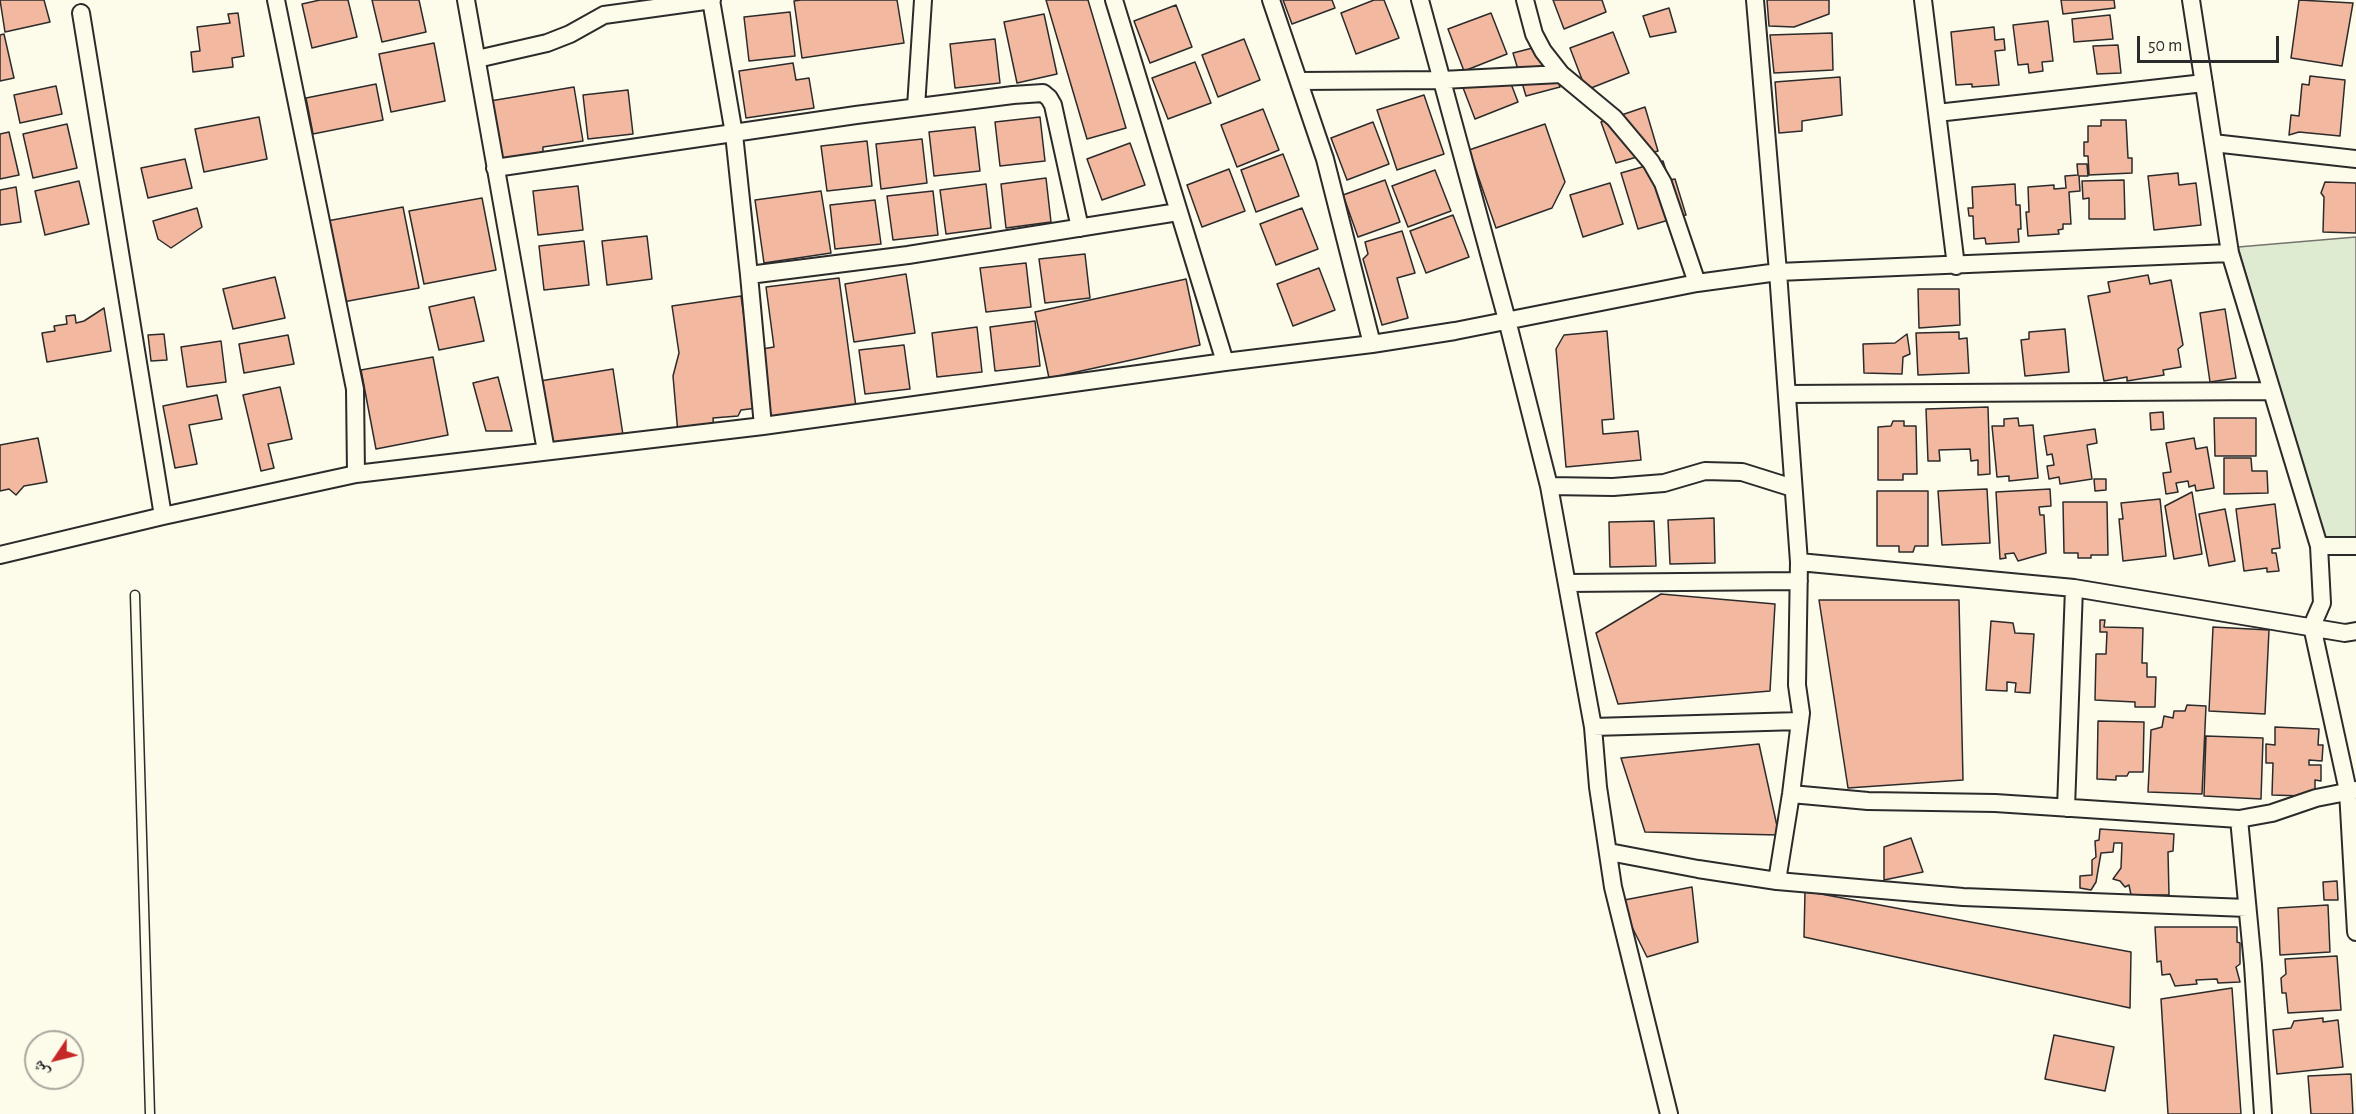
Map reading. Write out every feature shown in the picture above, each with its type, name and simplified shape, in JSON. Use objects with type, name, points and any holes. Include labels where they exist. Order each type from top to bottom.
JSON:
[{"type":"street","points":[[276,0],[356,389],[356,474]]},
{"type":"street","points":[[466,0],[546,451]]},
{"type":"street","points":[[477,59],[546,43],[570,34],[604,15],[712,0],[734,134],[763,426]]},
{"type":"street","points":[[916,107],[923,0]]},
{"type":"street","points":[[1114,0],[1225,362]]},
{"type":"street","points":[[1271,0],[1300,81],[1342,223],[1372,344]]},
{"type":"street","points":[[1420,0],[1507,320],[1549,486],[1593,727],[1598,787],[1613,887],[1669,1114]]},
{"type":"street","points":[[1525,0],[1537,42],[1561,74],[1614,118],[1650,162],[1663,183],[1697,283]]},
{"type":"street","points":[[1755,0],[1799,562],[1797,685],[1801,713],[1777,881]]},
{"type":"street","points":[[1923,0],[1956,266]]},
{"type":"street","points":[[2191,0],[2230,253],[2319,546],[2322,603],[2312,626],[2352,790],[2356,932]]},
{"type":"street","points":[[81,13],[163,516]]},
{"type":"street","points":[[1300,81],[1442,80],[1561,74]]},
{"type":"street","points":[[1937,113],[2204,82]]},
{"type":"street","points":[[495,168],[916,107],[1039,93],[1047,95],[1054,111],[1080,228]]},
{"type":"street","points":[[2213,142],[2356,159]]},
{"type":"street","points":[[749,275],[908,255],[1178,212]]},
{"type":"street","points":[[0,555],[163,516],[356,474],[763,426],[1372,344],[1697,283],[1778,272],[2230,253]]},
{"type":"street","points":[[1787,394],[2272,391]]},
{"type":"street","points":[[1549,486],[1613,487],[1664,483],[1705,471],[1742,472],[1793,488]]},
{"type":"street","points":[[2319,546],[2356,546]]},
{"type":"street","points":[[1799,562],[2074,588],[2345,633],[2356,631]]},
{"type":"street","points":[[1567,583],[1799,580]]},
{"type":"street","points":[[2066,808],[2074,588]]},
{"type":"street","points":[[1593,727],[1800,721]]},
{"type":"street","points":[[1791,794],[1868,801],[1995,803],[2239,819],[2272,813],[2316,798],[2352,790]]},
{"type":"street","points":[[2239,819],[2263,1114]]},
{"type":"street","points":[[1609,852],[1777,881],[1963,897],[2247,908]]},
{"type":"lane","points":[[135,595],[150,1114]]},
{"type":"green space","points":[[2356,237],[2356,538],[2323,537],[2238,247]]},
{"type":"building","points":[[0,0],[44,0],[50,22],[5,32]]},
{"type":"building","points":[[320,0],[348,0],[357,37],[312,48],[302,4]]},
{"type":"building","points":[[372,0],[419,0],[426,32],[382,42]]},
{"type":"building","points":[[897,0],[904,43],[802,58],[794,1]]},
{"type":"building","points":[[1046,0],[1088,0],[1126,128],[1087,139]]},
{"type":"building","points":[[1283,0],[1332,0],[1335,8],[1292,24]]},
{"type":"building","points":[[1374,0],[1384,0],[1399,38],[1356,54],[1341,13]]},
{"type":"building","points":[[1553,0],[1602,0],[1606,12],[1564,29]]},
{"type":"building","points":[[1767,0],[1829,0],[1829,14],[1794,27],[1769,26]]},
{"type":"building","points":[[2061,0],[2114,0],[2115,8],[2063,14]]},
{"type":"building","points":[[2299,0],[2353,3],[2342,66],[2291,58]]},
{"type":"building","points":[[1176,5],[1192,47],[1150,63],[1134,21]]},
{"type":"building","points":[[1669,8],[1676,32],[1650,37],[1643,16]]},
{"type":"building","points":[[790,12],[795,56],[749,61],[744,17]]},
{"type":"building","points":[[238,13],[244,56],[232,58],[233,67],[193,72],[191,52],[200,51],[197,27],[230,23],[228,14]]},
{"type":"building","points":[[1491,13],[1507,54],[1464,71],[1448,29]]},
{"type":"building","points":[[1044,14],[1057,74],[1017,83],[1004,22]]},
{"type":"building","points":[[2110,15],[2113,39],[2074,42],[2072,19]]},
{"type":"building","points":[[2048,21],[2053,61],[2042,62],[2043,71],[2029,73],[2028,64],[2018,65],[2013,25]]},
{"type":"building","points":[[1994,27],[1995,40],[2004,39],[2005,50],[1995,51],[1999,85],[1972,87],[1972,84],[1956,85],[1951,32]]},
{"type":"building","points":[[1613,32],[1629,73],[1586,90],[1570,48]]},
{"type":"building","points":[[1832,33],[1833,70],[1774,73],[1770,35]]},
{"type":"building","points":[[4,34],[14,78],[0,81],[0,35]]},
{"type":"building","points":[[995,39],[1000,83],[955,88],[950,44]]},
{"type":"building","points":[[1244,39],[1260,80],[1218,97],[1202,55]]},
{"type":"building","points":[[434,43],[445,101],[391,112],[379,54]]},
{"type":"building","points":[[1548,44],[1560,87],[1526,96],[1513,53]]},
{"type":"building","points":[[2118,45],[2121,73],[2097,74],[2093,46]]},
{"type":"building","points":[[1195,62],[1211,103],[1168,119],[1152,78]]},
{"type":"building","points":[[793,63],[796,80],[809,78],[814,108],[746,118],[739,71]]},
{"type":"building","points":[[1505,68],[1518,102],[1475,119],[1462,85]]},
{"type":"building","points":[[2310,76],[2345,80],[2340,136],[2299,132],[2289,135],[2291,115],[2299,116],[2302,84],[2309,85]]},
{"type":"building","points":[[1840,77],[1842,115],[1802,121],[1802,131],[1779,133],[1775,82]]},
{"type":"building","points":[[376,84],[383,120],[313,134],[306,98]]},
{"type":"building","points":[[56,86],[62,114],[20,123],[14,95]]},
{"type":"building","points":[[574,87],[583,141],[543,147],[543,156],[501,162],[490,101]]},
{"type":"building","points":[[628,90],[633,134],[588,139],[583,95]]},
{"type":"building","points":[[1424,95],[1444,154],[1397,170],[1377,110]]},
{"type":"building","points":[[1645,107],[1658,151],[1616,163],[1601,122]]},
{"type":"building","points":[[1263,109],[1279,150],[1237,167],[1221,125]]},
{"type":"building","points":[[259,117],[267,159],[204,172],[195,129]]},
{"type":"building","points":[[1040,117],[1045,161],[1000,166],[995,122]]},
{"type":"building","points":[[2101,120],[2126,120],[2128,158],[2132,158],[2132,173],[2089,175],[2088,156],[2084,156],[2084,142],[2088,142],[2088,126],[2101,126]]},
{"type":"building","points":[[1373,122],[1389,164],[1347,180],[1331,138]]},
{"type":"building","points":[[67,124],[77,168],[33,178],[23,134]]},
{"type":"building","points":[[1545,124],[1565,182],[1552,208],[1496,228],[1469,150]]},
{"type":"building","points":[[975,127],[980,171],[934,176],[929,132]]},
{"type":"building","points":[[9,132],[19,175],[0,179],[0,134]]},
{"type":"building","points":[[922,139],[927,183],[881,189],[876,144]]},
{"type":"building","points":[[867,141],[872,186],[827,191],[821,146]]},
{"type":"building","points":[[1130,143],[1145,185],[1102,200],[1087,159]]},
{"type":"building","points":[[1283,154],[1299,196],[1256,212],[1241,170]]},
{"type":"building","points":[[185,159],[192,188],[148,198],[141,168]]},
{"type":"building","points":[[1663,161],[1669,180],[1675,179],[1686,215],[1638,229],[1621,173]]},
{"type":"building","points":[[2077,164],[2087,164],[2088,176],[2079,176],[2080,191],[2069,192],[2071,224],[2063,224],[2063,229],[2058,230],[2059,234],[2028,236],[2026,212],[2029,212],[2028,187],[2054,185],[2054,189],[2066,188],[2065,176],[2078,175]]},
{"type":"building","points":[[1229,169],[1245,211],[1202,227],[1187,185]]},
{"type":"building","points":[[1435,170],[1451,211],[1408,227],[1392,186]]},
{"type":"building","points":[[2178,173],[2179,185],[2196,183],[2201,225],[2154,230],[2148,176]]},
{"type":"building","points":[[1046,178],[1051,222],[1006,228],[1001,184]]},
{"type":"building","points":[[1385,180],[1400,222],[1358,237],[1343,195]]},
{"type":"building","points":[[2124,180],[2125,219],[2089,219],[2089,198],[2083,199],[2082,181]]},
{"type":"building","points":[[79,181],[89,224],[45,235],[35,191]]},
{"type":"building","points":[[2325,182],[2356,183],[2356,233],[2323,232],[2324,197],[2321,193]]},
{"type":"building","points":[[1610,183],[1623,224],[1583,237],[1570,195]]},
{"type":"building","points":[[986,184],[991,228],[946,234],[940,190]]},
{"type":"building","points":[[2015,184],[2016,205],[2020,205],[2019,242],[1986,244],[1985,238],[1974,239],[1973,216],[1969,216],[1968,208],[1973,208],[1972,187]]},
{"type":"building","points":[[578,186],[583,230],[538,235],[533,191]]},
{"type":"building","points":[[16,187],[21,222],[0,225],[0,190]]},
{"type":"building","points":[[821,191],[831,253],[764,263],[755,200]]},
{"type":"building","points":[[933,191],[938,235],[893,240],[887,196]]},
{"type":"building","points":[[482,198],[496,270],[424,284],[409,211]]},
{"type":"building","points":[[875,200],[881,244],[835,249],[830,205]]},
{"type":"building","points":[[403,207],[419,288],[343,302],[327,221]]},
{"type":"building","points":[[197,208],[202,227],[171,248],[158,239],[153,221]]},
{"type":"building","points":[[1302,208],[1318,249],[1276,265],[1260,224]]},
{"type":"building","points":[[1453,215],[1469,257],[1426,273],[1410,231]]},
{"type":"building","points":[[1402,231],[1415,273],[1397,278],[1408,318],[1382,325],[1363,259],[1368,254],[1365,242]]},
{"type":"building","points":[[647,236],[652,279],[607,285],[602,241]]},
{"type":"building","points":[[584,241],[589,285],[544,290],[539,246]]},
{"type":"building","points":[[1085,254],[1090,298],[1045,303],[1039,259]]},
{"type":"building","points":[[1026,263],[1031,307],[986,312],[980,268]]},
{"type":"building","points":[[1319,268],[1335,310],[1293,326],[1277,284]]},
{"type":"building","points":[[906,274],[915,333],[854,342],[845,284]]},
{"type":"building","points":[[2148,275],[2150,284],[2171,280],[2183,345],[2178,349],[2181,367],[2163,370],[2164,375],[2127,381],[2127,377],[2104,381],[2088,296],[2110,292],[2108,282]]},
{"type":"building","points":[[275,277],[285,318],[233,329],[223,289]]},
{"type":"building","points":[[839,278],[856,407],[771,417],[762,349],[774,347],[766,287]]},
{"type":"building","points":[[1186,279],[1200,345],[1049,378],[1035,312]]},
{"type":"building","points":[[1918,289],[1959,289],[1960,325],[1919,328]]},
{"type":"building","points":[[741,296],[757,408],[741,410],[738,416],[713,418],[714,431],[678,434],[673,376],[679,353],[672,306]]},
{"type":"building","points":[[474,297],[484,341],[439,350],[429,307]]},
{"type":"building","points":[[104,308],[111,351],[47,362],[42,333],[55,331],[54,326],[67,324],[66,316],[75,315],[76,323],[84,321]]},
{"type":"building","points":[[2225,309],[2236,378],[2210,382],[2200,313]]},
{"type":"building","points":[[1035,321],[1040,366],[995,371],[990,327]]},
{"type":"building","points":[[977,327],[982,372],[937,377],[932,333]]},
{"type":"building","points":[[2065,329],[2069,372],[2025,376],[2021,340],[2029,339],[2029,332]]},
{"type":"building","points":[[1607,331],[1614,419],[1602,420],[1603,434],[1638,431],[1641,460],[1566,467],[1556,349],[1564,335]]},
{"type":"building","points":[[1959,332],[1959,339],[1967,338],[1969,373],[1918,375],[1916,333]]},
{"type":"building","points":[[164,334],[167,360],[151,361],[148,335]]},
{"type":"building","points":[[1907,334],[1910,354],[1903,357],[1902,374],[1864,373],[1863,344],[1895,343]]},
{"type":"building","points":[[288,335],[294,364],[244,373],[239,344]]},
{"type":"building","points":[[221,341],[226,382],[187,387],[181,347]]},
{"type":"building","points":[[904,345],[910,389],[865,394],[859,350]]},
{"type":"building","points":[[433,357],[448,435],[376,449],[361,370]]},
{"type":"building","points":[[613,369],[623,435],[551,447],[540,381]]},
{"type":"building","points":[[498,377],[512,431],[486,431],[473,383]]},
{"type":"building","points":[[280,387],[292,439],[268,444],[274,468],[261,471],[243,395]]},
{"type":"building","points":[[217,395],[222,419],[189,425],[197,464],[175,468],[163,406]]},
{"type":"building","points":[[1988,407],[1990,474],[1978,475],[1978,460],[1971,461],[1970,449],[1939,450],[1940,461],[1928,461],[1926,409]]},
{"type":"building","points":[[2163,412],[2164,429],[2151,430],[2150,413]]},
{"type":"building","points":[[2018,418],[2019,426],[2033,425],[2038,478],[2009,481],[2009,476],[1997,477],[1992,426],[2004,426],[2004,419]]},
{"type":"building","points":[[2214,418],[2256,418],[2256,456],[2215,456]]},
{"type":"building","points":[[1893,421],[1904,421],[1904,426],[1916,426],[1917,474],[1903,474],[1903,480],[1878,480],[1878,427],[1891,426]]},
{"type":"building","points":[[2095,429],[2097,443],[2087,445],[2092,479],[2060,484],[2059,477],[2049,479],[2047,466],[2054,465],[2052,454],[2047,455],[2044,436]]},
{"type":"building","points":[[38,438],[47,482],[24,486],[16,495],[9,489],[0,491],[0,445]]},
{"type":"building","points":[[2194,438],[2196,449],[2207,447],[2214,488],[2196,491],[2195,485],[2189,487],[2188,481],[2176,483],[2178,492],[2166,494],[2163,473],[2171,472],[2166,443]]},
{"type":"building","points":[[2224,458],[2251,458],[2252,471],[2267,471],[2268,493],[2224,494]]},
{"type":"building","points":[[2094,479],[2106,479],[2106,490],[2095,491]]},
{"type":"building","points":[[1987,489],[1990,543],[1942,545],[1938,491]]},
{"type":"building","points":[[2050,489],[2051,506],[2039,507],[2040,515],[2044,515],[2046,553],[2018,561],[2014,553],[2005,554],[2006,558],[2000,559],[1996,492]]},
{"type":"building","points":[[1877,491],[1928,491],[1928,546],[1915,546],[1913,552],[1899,552],[1899,546],[1877,546]]},
{"type":"building","points":[[2192,492],[2202,554],[2174,559],[2165,506]]},
{"type":"building","points":[[2160,499],[2166,556],[2123,561],[2119,519],[2123,519],[2121,503]]},
{"type":"building","points":[[2063,502],[2107,502],[2108,555],[2078,558],[2078,553],[2064,553]]},
{"type":"building","points":[[2275,504],[2280,548],[2272,549],[2272,553],[2276,553],[2279,571],[2267,572],[2267,568],[2244,571],[2236,509]]},
{"type":"building","points":[[2225,509],[2235,561],[2209,566],[2199,514]]},
{"type":"building","points":[[1714,518],[1715,563],[1670,564],[1668,520]]},
{"type":"building","points":[[1654,521],[1656,566],[1610,567],[1609,522]]},
{"type":"building","points":[[1661,594],[1775,604],[1770,691],[1618,704],[1596,633]]},
{"type":"building","points":[[1819,600],[1959,600],[1963,780],[1848,788]]},
{"type":"building","points":[[2100,620],[2105,620],[2104,627],[2143,628],[2142,663],[2147,663],[2147,677],[2156,677],[2155,707],[2135,707],[2135,702],[2095,700],[2096,654],[2106,654],[2107,632],[2100,632]]},
{"type":"building","points":[[1991,621],[2013,623],[2015,633],[2034,634],[2030,693],[2015,692],[2016,683],[2007,682],[2007,691],[1986,690]]},
{"type":"building","points":[[2213,627],[2269,630],[2265,714],[2209,711]]},
{"type":"building","points":[[2187,705],[2206,706],[2202,794],[2148,792],[2151,730],[2162,727],[2164,716],[2173,718],[2174,711],[2185,711]]},
{"type":"building","points":[[2098,721],[2144,722],[2143,772],[2129,772],[2127,776],[2116,776],[2116,780],[2097,779]]},
{"type":"building","points":[[2275,727],[2319,729],[2318,745],[2323,745],[2322,761],[2309,760],[2309,765],[2321,765],[2321,781],[2315,780],[2315,793],[2303,796],[2272,795],[2273,763],[2266,763],[2266,744],[2275,745]]},
{"type":"building","points":[[2206,736],[2263,738],[2261,799],[2204,796]]},
{"type":"building","points":[[1759,744],[1779,835],[1645,832],[1621,758]]},
{"type":"building","points":[[2100,829],[2174,834],[2173,851],[2168,852],[2169,895],[2131,895],[2129,885],[2125,887],[2120,881],[2113,879],[2121,868],[2122,843],[2114,843],[2113,852],[2101,853],[2096,882],[2091,890],[2080,888],[2080,876],[2092,875],[2092,860],[2096,857],[2095,841],[2099,840]]},
{"type":"building","points":[[1911,838],[1923,872],[1884,880],[1884,847]]},
{"type":"building","points":[[2337,881],[2338,900],[2324,900],[2323,882]]},
{"type":"building","points":[[1692,887],[1698,942],[1647,957],[1619,901]]},
{"type":"building","points":[[1805,891],[2131,952],[2130,1008],[1804,937]]},
{"type":"building","points":[[2328,905],[2330,952],[2280,955],[2278,908]]},
{"type":"building","points":[[2155,927],[2237,927],[2240,964],[2236,967],[2240,982],[2218,983],[2217,979],[2196,980],[2197,984],[2175,986],[2170,974],[2162,975],[2161,961],[2157,962]]},
{"type":"building","points":[[2337,956],[2341,1010],[2288,1013],[2286,993],[2282,993],[2281,978],[2286,974],[2285,959]]},
{"type":"building","points":[[2232,988],[2241,1114],[2168,1114],[2161,999]]},
{"type":"building","points":[[2323,1018],[2323,1022],[2338,1020],[2343,1067],[2277,1074],[2273,1030],[2291,1028],[2294,1021]]},
{"type":"building","points":[[2054,1035],[2114,1047],[2105,1091],[2045,1079]]},
{"type":"building","points":[[2351,1074],[2353,1114],[2311,1114],[2308,1076]]}]
